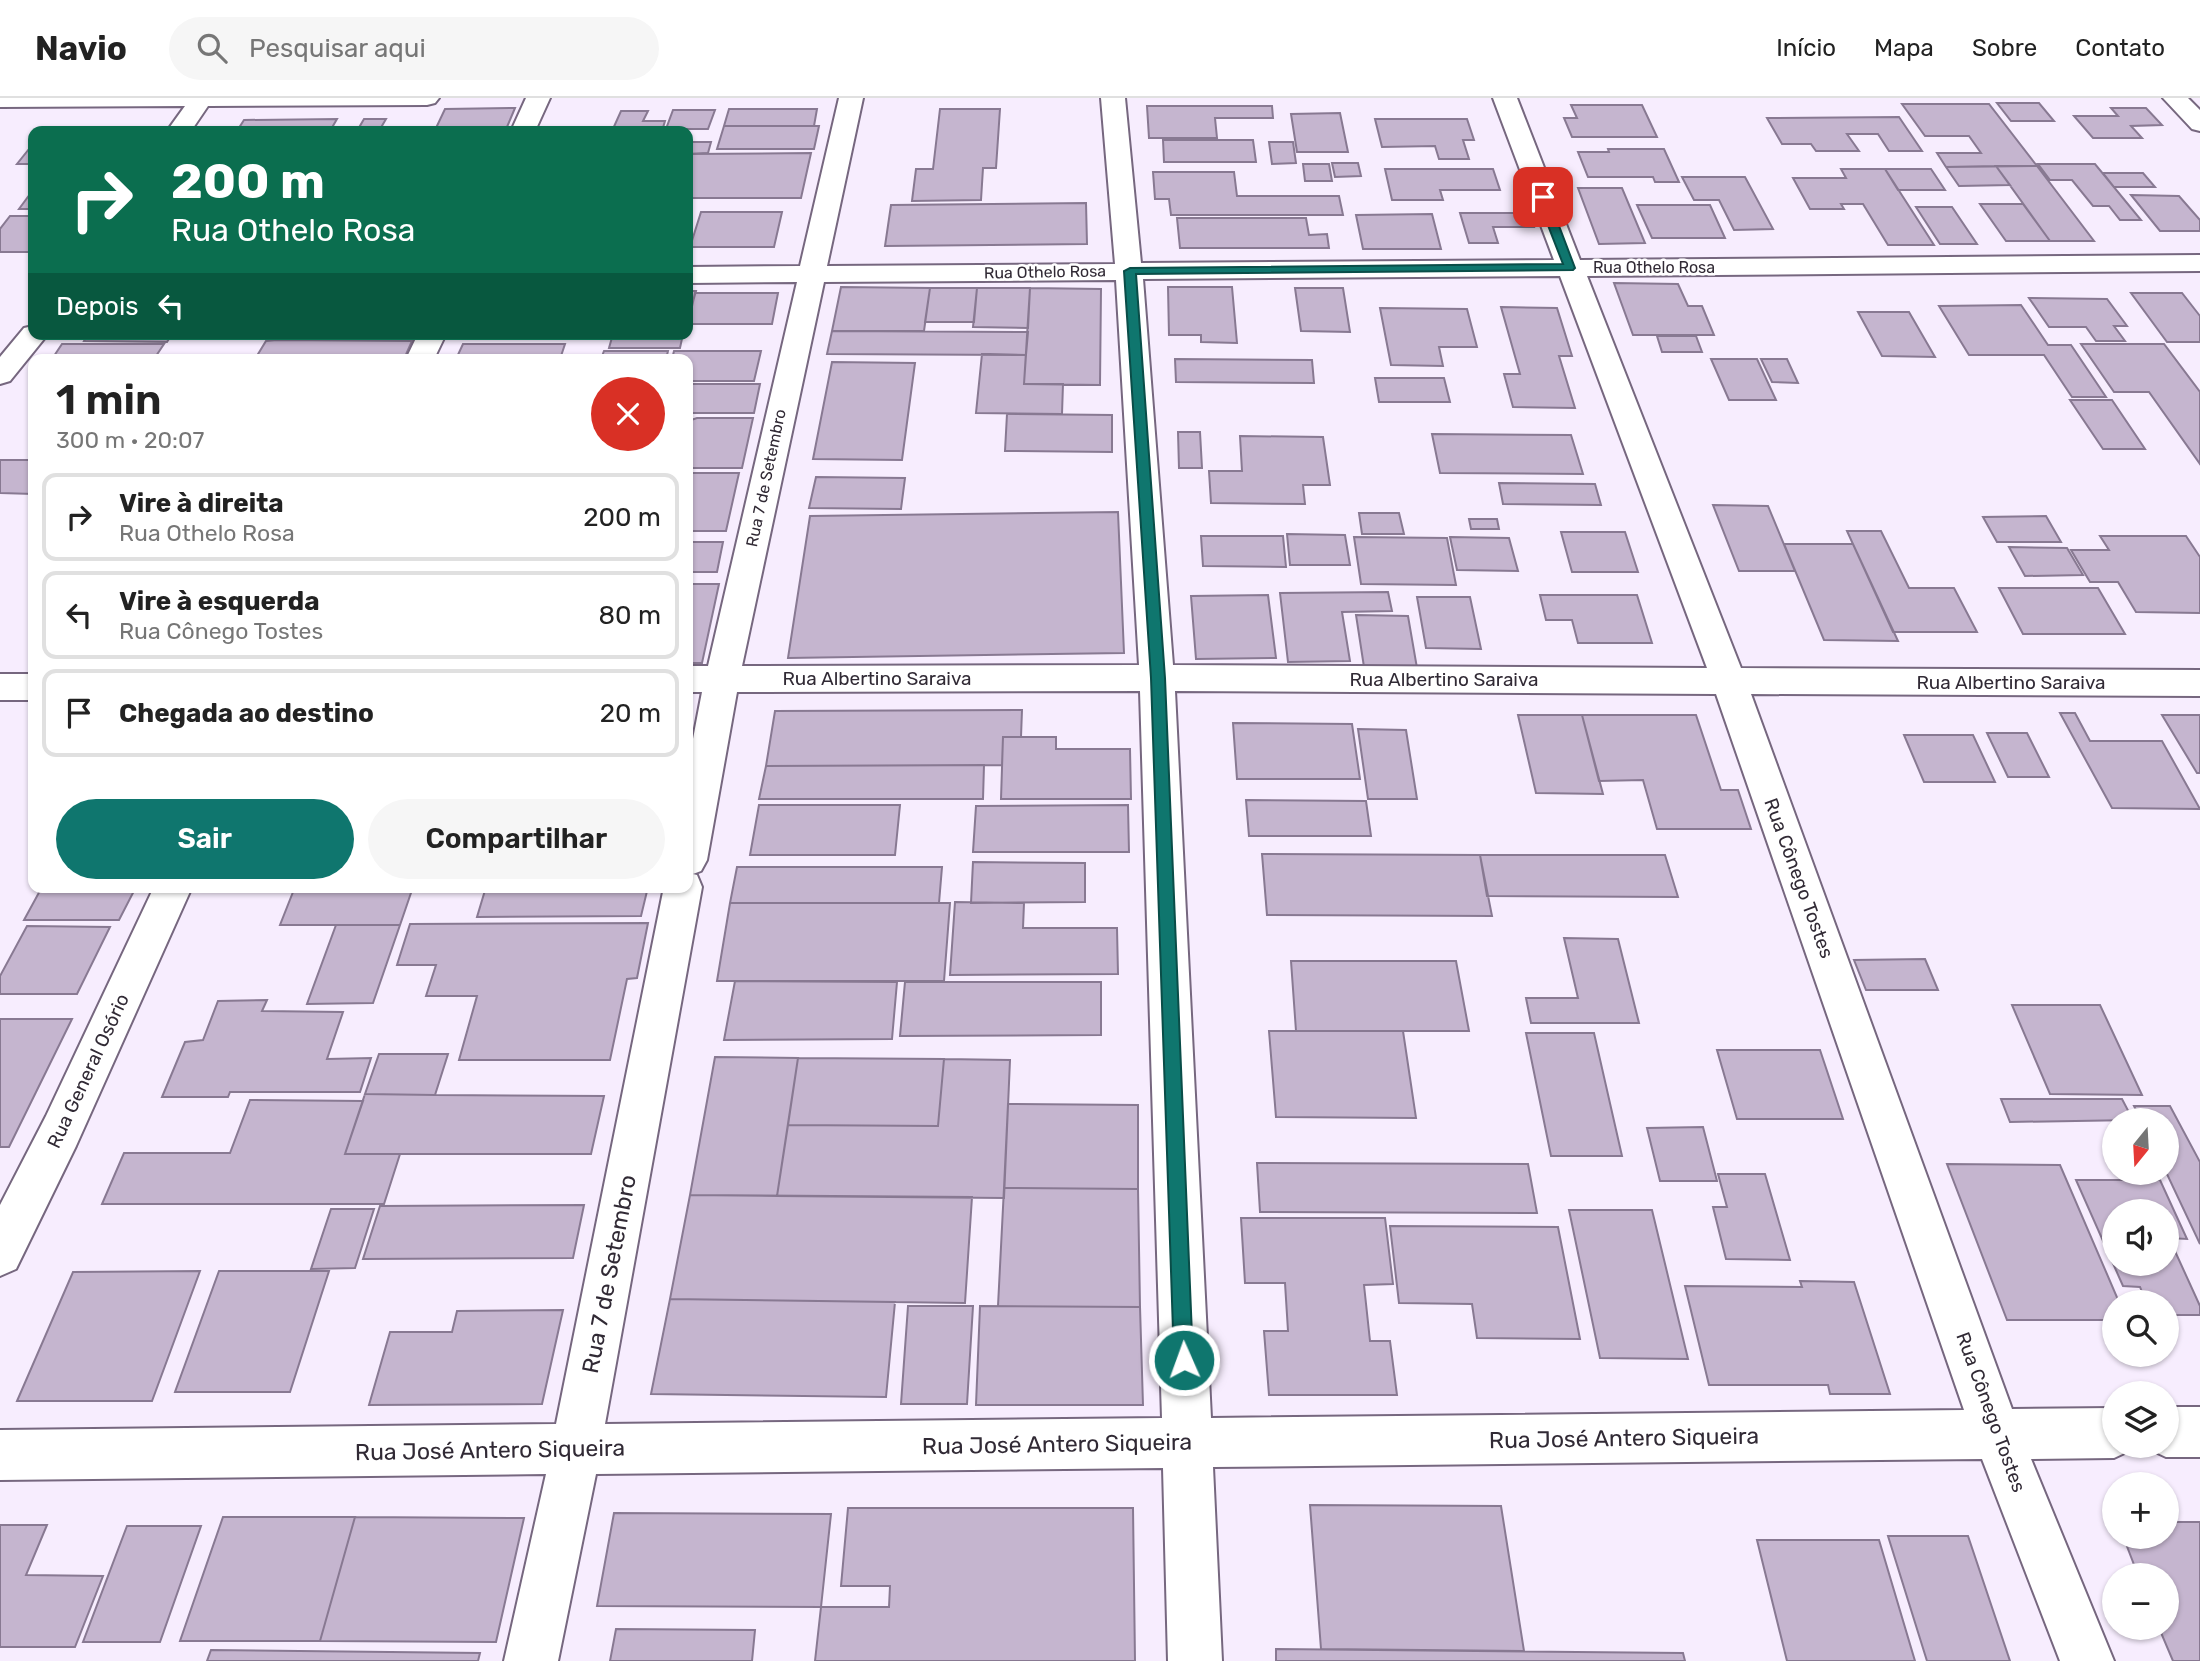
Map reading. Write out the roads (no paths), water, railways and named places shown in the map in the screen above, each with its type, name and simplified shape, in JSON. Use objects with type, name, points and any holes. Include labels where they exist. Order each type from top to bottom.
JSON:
[{"type":"street","points":[[0,100],[427,98]]},
{"type":"street","points":[[525,126],[538,98]]},
{"type":"street","name":"Rua 7 de Setembro","points":[[693,833],[722,679],[851,98]]},
{"type":"street","points":[[1113,98],[1130,271],[1158,678],[1195,1661]]},
{"type":"street","name":"Rua Cônego Tostes","points":[[1505,98],[1729,681],[1997,1434],[2087,1661]]},
{"type":"street","points":[[2175,98],[2200,124]]},
{"type":"street","points":[[182,126],[201,99]]},
{"type":"street","name":"Rua Othelo Rosa","points":[[693,275],[2200,263]]},
{"type":"street","points":[[0,375],[29,340]]},
{"type":"street","name":"Rua Albertino Saraiva","points":[[693,679],[1158,678],[2200,683]]},
{"type":"street","points":[[0,687],[28,687]]},
{"type":"street","name":"Rua General Osório","points":[[0,1253],[61,1131],[170,893]]},
{"type":"street","name":"Rua 7 de Setembro","points":[[531,1661],[576,1449],[682,893]]},
{"type":"street","points":[[2179,1432],[2200,1432]]},
{"type":"street","name":"Rua José Antero Siqueira","points":[[0,1455],[2102,1433]]}]
